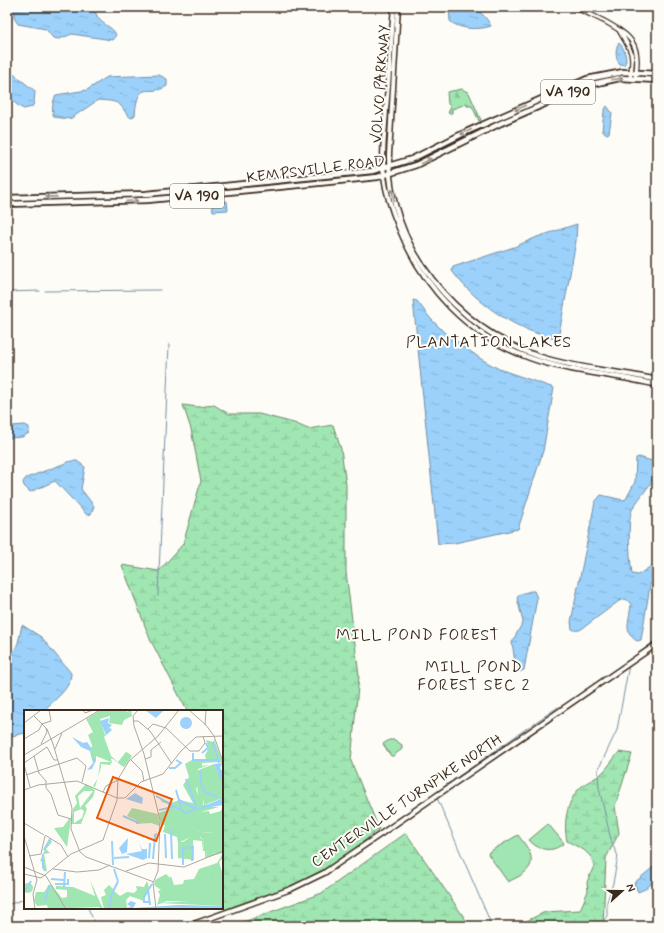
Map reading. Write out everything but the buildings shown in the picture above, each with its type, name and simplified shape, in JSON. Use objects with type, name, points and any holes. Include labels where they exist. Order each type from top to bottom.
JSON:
[{"type":"main road","name":"VOLVO PARKWAY","points":[[394,7],[383,169],[392,210],[416,263],[440,297],[466,322],[496,343],[538,361],[563,367],[636,378]]},
{"type":"main road","name":"VOLVO PARKWAY","points":[[398,7],[389,174],[397,210],[417,255],[440,290],[472,321],[498,339],[537,356],[562,363],[636,378]]},
{"type":"main road","name":"KEMPSVILLE ROAD","points":[[7,198],[146,194],[345,175],[383,169],[412,159],[462,134],[579,82],[605,74],[634,72],[657,74]]},
{"type":"main road","name":"KEMPSVILLE ROAD","points":[[7,204],[148,200],[353,181],[384,176],[416,165],[496,125],[580,88],[606,80],[633,78],[657,80]]},
{"type":"main road","points":[[636,378],[657,380]]},
{"type":"main road","points":[[636,378],[657,385]]},
{"type":"main road","name":"CENTERVILLE TURNPIKE NORTH","points":[[188,926],[291,889],[324,873],[657,644]]},
{"type":"street","points":[[572,7],[580,9],[629,37],[635,47],[638,61],[633,78]]},
{"type":"green space","points":[[462,89],[469,93],[481,120],[479,121],[472,106],[467,106],[466,104],[452,109],[452,113],[448,113],[451,107],[448,104],[447,92]]},
{"type":"green space","points":[[183,405],[198,407],[214,405],[229,414],[259,414],[294,423],[308,429],[333,425],[341,449],[346,485],[346,572],[359,676],[351,761],[379,829],[338,862],[291,887],[225,910],[223,905],[223,710],[186,710],[150,639],[122,565],[159,571],[183,544],[201,481],[191,429]]},
{"type":"green space","points":[[389,740],[395,740],[402,745],[402,749],[393,756],[391,756],[383,744]]},
{"type":"green space","points":[[619,752],[632,754],[615,806],[619,833],[606,858],[603,926],[516,926],[545,912],[580,910],[588,891],[587,882],[594,866],[591,857],[584,850],[567,841],[567,811],[577,791],[584,784],[601,774]]},
{"type":"green space","points":[[548,824],[564,843],[551,849],[537,847],[529,840]]},
{"type":"green space","points":[[406,833],[470,926],[240,926],[238,924],[322,893]]},
{"type":"green space","points":[[518,835],[528,849],[531,864],[524,873],[508,882],[488,854]]},
{"type":"water","points":[[14,7],[94,7],[102,22],[114,31],[116,35],[112,40],[72,34],[59,39],[53,38],[46,29],[18,24],[14,18]]},
{"type":"water","points":[[449,7],[468,7],[478,11],[487,19],[491,26],[476,29],[464,28],[454,24],[450,21]]},
{"type":"water","points":[[619,43],[625,54],[626,61],[624,65],[618,62],[616,57]]},
{"type":"water","points":[[7,69],[35,91],[34,103],[32,107],[24,109],[14,102],[9,92]]},
{"type":"water","points":[[159,75],[167,79],[167,86],[161,89],[142,92],[136,103],[135,115],[132,118],[128,116],[119,104],[111,101],[98,100],[70,119],[54,117],[53,106],[56,95],[87,90],[107,77]]},
{"type":"water","points":[[607,106],[612,113],[609,133],[607,134],[602,131],[604,111]]},
{"type":"water","points":[[227,201],[228,210],[213,211],[212,203]]},
{"type":"water","points":[[577,224],[576,241],[559,334],[555,339],[525,329],[498,314],[473,294],[452,271],[453,267]]},
{"type":"water","points":[[413,300],[417,301],[430,318],[445,333],[481,359],[499,369],[554,388],[543,451],[518,529],[455,543],[438,544]]},
{"type":"water","points":[[7,422],[12,426],[25,425],[29,427],[29,433],[22,437],[7,437]]},
{"type":"water","points":[[639,457],[652,461],[657,467],[656,473],[650,484],[635,505],[630,515],[629,532],[632,574],[638,575],[651,566],[653,568],[641,640],[637,641],[632,637],[628,629],[631,604],[626,599],[619,601],[582,629],[573,630],[571,622],[595,502],[601,495],[623,500],[626,499],[635,482],[636,458]]},
{"type":"water","points":[[71,461],[77,461],[85,467],[81,489],[94,506],[91,514],[87,515],[55,481],[30,492],[24,486],[23,482],[26,478]]},
{"type":"water","points":[[534,591],[537,598],[524,670],[519,672],[516,669],[512,642],[523,622],[517,598],[520,594]]},
{"type":"water","points":[[22,625],[41,637],[71,673],[65,689],[44,710],[24,710],[24,733],[7,737],[7,659],[14,651],[18,643]]},
{"type":"water","points":[[657,864],[657,879],[645,889],[638,892],[634,883]]},
{"type":"waterway","points":[[45,291],[160,290]]},
{"type":"waterway","points":[[7,292],[40,291]]},
{"type":"waterway","points":[[158,596],[169,344]]},
{"type":"waterway","points":[[630,660],[657,639]]},
{"type":"waterway","points":[[599,926],[607,916],[607,902],[613,883],[618,856],[612,844],[599,788],[598,770],[617,730],[629,665]]},
{"type":"waterway","points":[[533,724],[558,707]]},
{"type":"waterway","points":[[479,762],[530,726]]},
{"type":"waterway","points":[[453,780],[475,765]]},
{"type":"waterway","points":[[435,794],[450,782]]},
{"type":"waterway","points":[[437,798],[492,926]]},
{"type":"waterway","points":[[7,905],[24,899]]},
{"type":"waterway","points":[[88,909],[92,917]]},
{"type":"waterway","points":[[94,920],[96,926]]},
{"type":"district","name":"PLANTATION LAKES","points":[[489,342]]},
{"type":"district","name":"MILL POND FOREST","points":[[418,635]]},
{"type":"district","name":"MILL POND FOREST SEC 2","points":[[474,676]]}]
